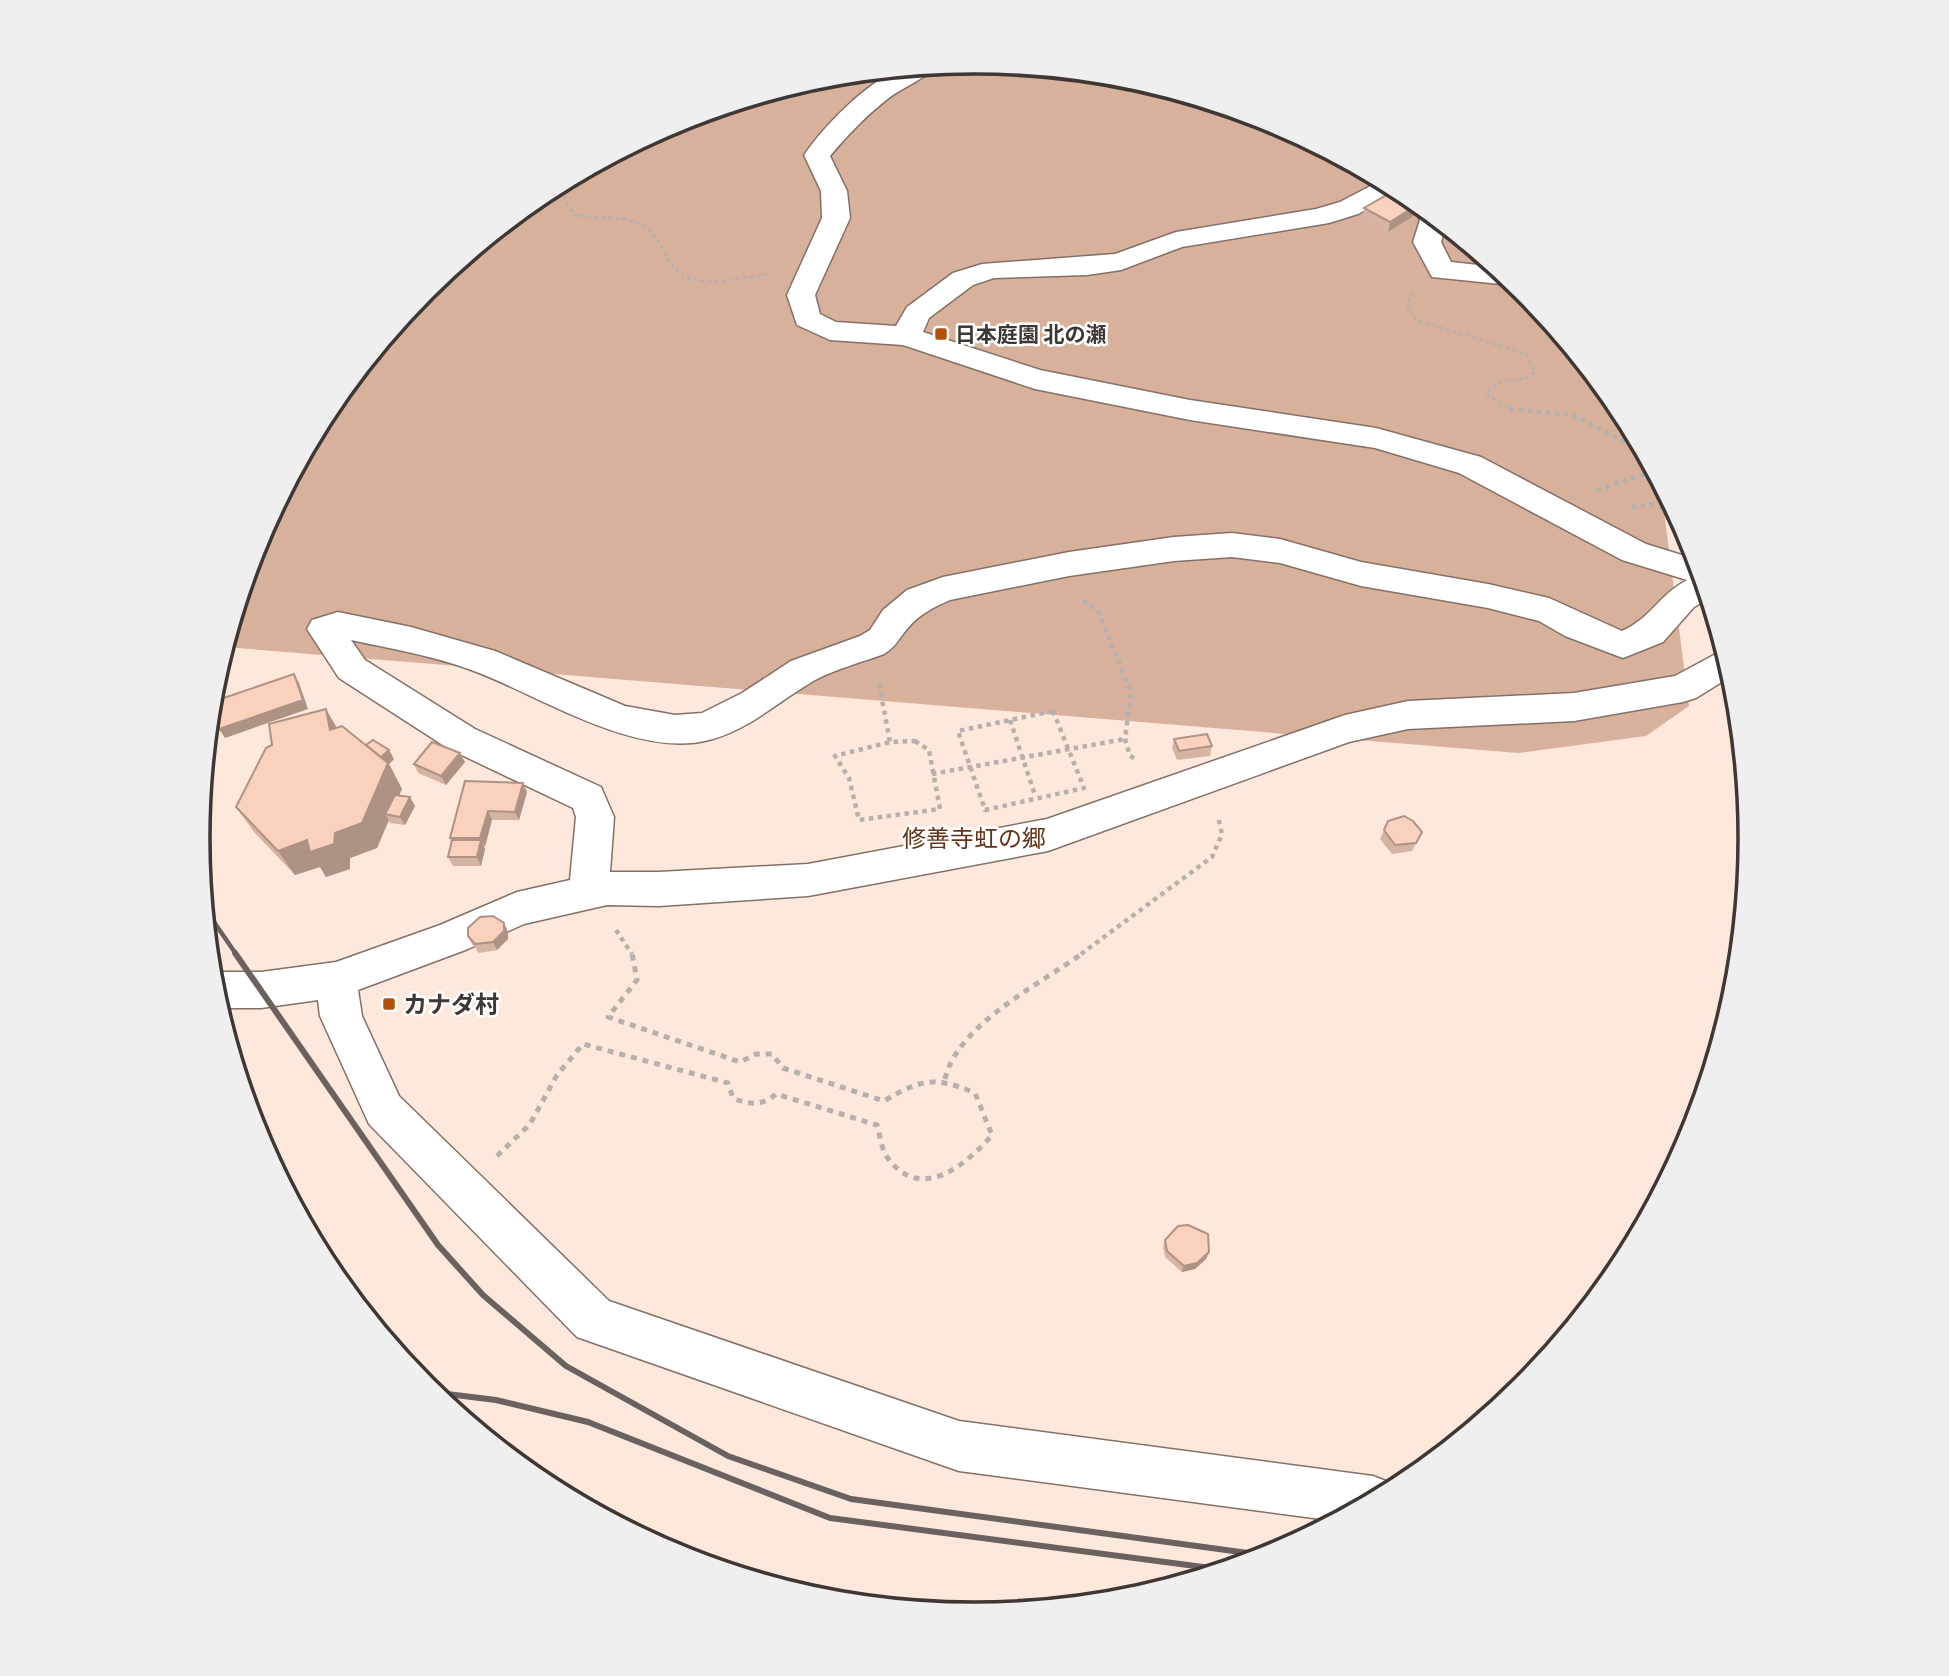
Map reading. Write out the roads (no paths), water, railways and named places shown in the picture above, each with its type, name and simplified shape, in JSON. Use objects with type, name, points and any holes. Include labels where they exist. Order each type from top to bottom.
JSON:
[{"type":"street","points":[[897,78],[836,132],[817,155],[834,191],[836,218],[801,295],[807,319],[830,331],[906,336],[1035,379],[1189,410],[1376,438],[1470,465],[1634,552],[1690,569]]},
{"type":"street","points":[[906,336],[917,313],[926,306],[963,279],[992,270],[1087,267],[1121,262],[1176,240],[1319,217],[1349,208],[1381,191]]},
{"type":"street","points":[[1432,226],[1427,242],[1442,271],[1462,270],[1491,274]]},
{"type":"street","points":[[589,893],[596,817],[588,798],[462,739],[440,725],[352,668],[324,629],[338,625],[411,640],[483,660],[619,719],[675,729],[707,727],[755,703],[804,670],[872,645],[882,639],[895,620],[919,599],[943,589],[1069,564],[1174,549],[1232,545],[1280,551],[1361,574],[1488,596],[1549,611],[1577,627],[1623,645],[1651,633],[1682,598],[1697,590]]},
{"type":"street","points":[[226,990],[261,989],[336,980],[454,937],[517,909],[607,888],[659,889],[808,880],[1048,835],[1358,726],[1408,715],[1574,707],[1683,688],[1719,666]]},
{"type":"street","points":[[336,980],[341,1016],[384,1110],[594,1320],[959,1446],[1358,1499]]},
{"type":"railway","points":[[216,924],[236,954]]},
{"type":"railway","points":[[235,953],[438,1245],[483,1295],[566,1366],[728,1456],[851,1499],[1245,1553]]},
{"type":"railway","points":[[450,1394],[496,1400],[588,1422],[830,1518],[1203,1567]]},
{"type":"place","name":"日本庭園 北の瀬","points":[[941,334]]},
{"type":"place","name":"カナダ村","points":[[389,1004]]},
{"type":"park label","name":"修善寺虹の郷","points":[[974,838]]}]
